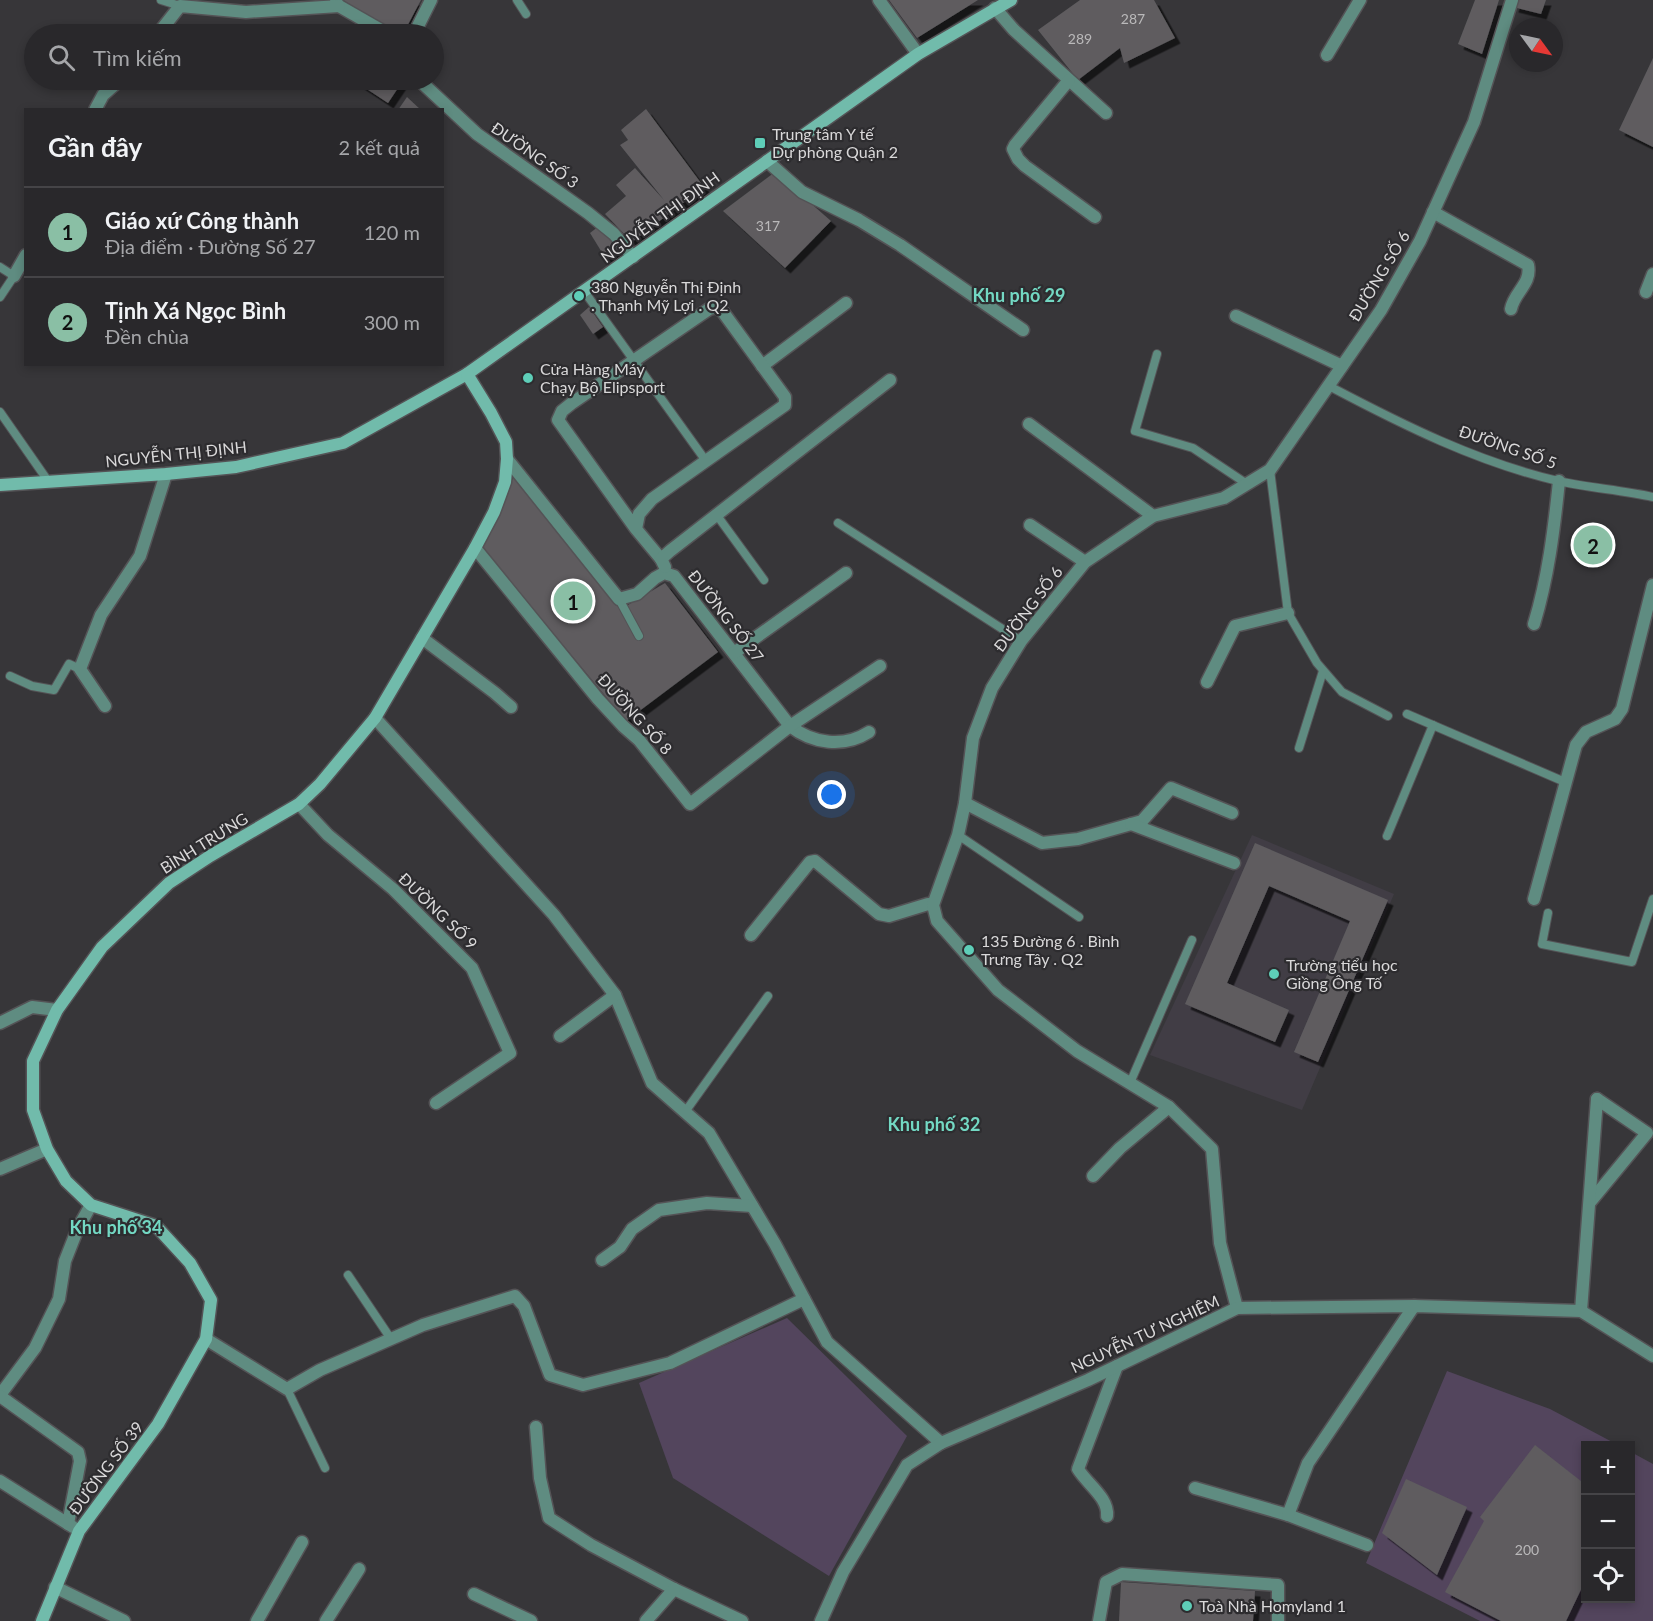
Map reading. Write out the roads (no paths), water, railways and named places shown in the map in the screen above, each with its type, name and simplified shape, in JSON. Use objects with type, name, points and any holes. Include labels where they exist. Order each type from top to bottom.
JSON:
[{"type":"street","points":[[419,24],[431,0]]},
{"type":"street","points":[[879,0],[918,54]]},
{"type":"street","name":"NGUYỄN THỊ ĐỊNH","points":[[0,485],[236,467],[343,443],[467,374],[918,54],[1011,0]]},
{"type":"street","points":[[1327,55],[1360,0]]},
{"type":"street","name":"ĐƯỜNG SỐ 6","points":[[933,905],[958,835],[966,803],[973,738],[992,688],[1021,641],[1085,562],[1153,516],[1224,498],[1270,470],[1382,310],[1420,242],[1474,122],[1512,0]]},
{"type":"street","points":[[166,24],[180,6],[246,12],[337,3],[372,24]]},
{"type":"street","points":[[995,8],[1014,30],[1106,113]]},
{"type":"street","points":[[1070,80],[1013,149],[1025,166],[1095,217]]},
{"type":"street","points":[[96,108],[109,90]]},
{"type":"street","name":"ĐƯỜNG SỐ 3","points":[[430,90],[477,134],[614,234],[633,257]]},
{"type":"street","points":[[767,160],[802,192],[859,220],[900,245],[1023,330]]},
{"type":"street","points":[[1433,212],[1528,265],[1527,280],[1514,298],[1511,309]]},
{"type":"street","points":[[14,276],[24,258]]},
{"type":"street","points":[[1646,291],[1653,274]]},
{"type":"street","points":[[762,366],[846,303]]},
{"type":"street","points":[[636,529],[639,514],[652,499],[785,405],[785,397],[723,312],[716,307],[709,309],[562,411],[558,420],[636,529],[661,560],[669,575]]},
{"type":"street","points":[[1236,316],[1342,366]]},
{"type":"street","name":"BÌNH TRƯNG","points":[[206,1339],[211,1300],[190,1263],[156,1227],[91,1205],[66,1180],[47,1149],[33,1110],[33,1061],[57,1010],[102,947],[169,883],[210,856],[300,804],[327,777],[375,718],[475,548],[494,512],[504,482],[507,459],[506,442],[491,412],[467,374]]},
{"type":"street","points":[[661,560],[716,514],[890,380]]},
{"type":"street","points":[[1029,424],[1153,516]]},
{"type":"street","points":[[507,459],[619,599]]},
{"type":"street","points":[[105,706],[80,669],[101,615],[141,556],[166,474]]},
{"type":"street","points":[[1534,624],[1542,598],[1553,542],[1559,481]]},
{"type":"street","points":[[1030,525],[1085,562]]},
{"type":"street","name":"ĐƯỜNG SỐ 8","points":[[475,548],[598,699],[639,740],[690,804],[790,726]]},
{"type":"street","name":"ĐƯỜNG SỐ 27","points":[[619,599],[638,594],[664,573],[674,576],[790,726]]},
{"type":"street","points":[[734,653],[846,573]]},
{"type":"street","points":[[1534,899],[1576,745],[1586,732],[1620,715],[1653,585]]},
{"type":"street","points":[[1207,682],[1235,626],[1288,613]]},
{"type":"street","points":[[422,638],[511,707]]},
{"type":"street","points":[[869,732],[849,742],[831,742],[800,734],[790,726],[880,666]]},
{"type":"street","points":[[375,718],[554,915],[615,995],[652,1083],[709,1133],[827,1342],[941,1443]]},
{"type":"street","points":[[966,803],[1042,843],[1078,839],[1142,821],[1172,788],[1232,813]]},
{"type":"street","name":"ĐƯỜNG SỐ 9","points":[[300,804],[328,835],[393,889],[472,968],[510,1053],[436,1103]]},
{"type":"street","points":[[1131,824],[1234,863]]},
{"type":"street","points":[[751,935],[810,862],[815,861],[879,914],[889,916],[928,904],[933,905],[937,921],[998,990],[1077,1051],[1169,1107],[1212,1149],[1220,1243],[1237,1308]]},
{"type":"street","points":[[560,1036],[615,995]]},
{"type":"street","points":[[0,1023],[32,1006],[57,1010]]},
{"type":"street","points":[[1591,1201],[1647,1133],[1597,1100],[1581,1311],[1653,1356]]},
{"type":"street","points":[[1093,1176],[1120,1148],[1169,1107]]},
{"type":"street","points":[[0,1169],[47,1149]]},
{"type":"street","points":[[602,1260],[620,1248],[632,1229],[659,1210],[708,1203],[752,1206]]},
{"type":"street","points":[[68,1524],[80,1461],[78,1452],[0,1395],[35,1348],[59,1299],[65,1261],[78,1228],[91,1205]]},
{"type":"street","points":[[206,1339],[287,1389],[320,1370],[423,1325],[514,1296],[524,1306],[550,1375],[582,1385],[670,1363],[804,1299]]},
{"type":"street","points":[[1288,1515],[1308,1463],[1414,1306]]},
{"type":"street","name":"NGUYỄN TƯ NGHIÊM","points":[[821,1621],[843,1572],[907,1465],[941,1443],[1117,1366],[1237,1308],[1414,1306],[1581,1311]]},
{"type":"street","name":"ĐƯỜNG SỐ 39","points":[[42,1621],[79,1531],[159,1424],[206,1339]]},
{"type":"street","points":[[1107,1516],[1105,1504],[1078,1469],[1117,1366]]},
{"type":"street","points":[[536,1426],[540,1478],[549,1518],[591,1545],[674,1589],[742,1621]]},
{"type":"street","points":[[0,1481],[79,1531]]},
{"type":"street","points":[[1195,1488],[1288,1515],[1367,1545]]},
{"type":"street","points":[[258,1621],[302,1542]]},
{"type":"street","points":[[326,1621],[359,1569]]},
{"type":"street","points":[[1099,1621],[1106,1582],[1122,1574],[1278,1585],[1278,1621]]},
{"type":"street","points":[[55,1587],[124,1621]]},
{"type":"street","points":[[646,1621],[674,1589]]},
{"type":"street","points":[[474,1594],[531,1621]]},
{"type":"lane","points":[[161,0],[180,6]]},
{"type":"lane","points":[[517,0],[526,14]]},
{"type":"lane","points":[[0,267],[14,276],[0,297]]},
{"type":"lane","points":[[584,291],[706,461]]},
{"type":"lane","points":[[1157,354],[1135,431],[1193,448],[1247,484]]},
{"type":"lane","name":"ĐƯỜNG SỐ 5","points":[[1329,386],[1399,423],[1484,459],[1559,481],[1653,497]]},
{"type":"lane","points":[[0,412],[48,481]]},
{"type":"lane","points":[[1270,470],[1288,613],[1323,671],[1342,692],[1388,716]]},
{"type":"lane","points":[[716,514],[764,580]]},
{"type":"lane","points":[[838,523],[1021,641]]},
{"type":"lane","points":[[619,599],[639,636]]},
{"type":"lane","points":[[10,676],[32,686],[54,690],[69,664],[80,669]]},
{"type":"lane","points":[[1299,748],[1323,671]]},
{"type":"lane","points":[[1407,714],[1565,782]]},
{"type":"lane","points":[[1387,836],[1433,725]]},
{"type":"lane","points":[[958,835],[1078,917]]},
{"type":"lane","points":[[1548,913],[1542,944],[1632,962],[1653,899]]},
{"type":"lane","points":[[1130,1083],[1192,940]]},
{"type":"lane","points":[[685,1112],[768,996]]},
{"type":"lane","points":[[348,1275],[391,1340]]},
{"type":"lane","points":[[287,1389],[325,1468]]},
{"type":"place","name":"Trung tâm Y tế Dự phòng Quận 2","points":[[760,143]]},
{"type":"place","name":"380 Nguyễn Thị Định . Thạnh Mỹ Lợi . Q2","points":[[579,296]]},
{"type":"place","name":"Cửa Hàng Máy Chạy Bộ Elipsport","points":[[528,378]]},
{"type":"place","name":"Tịnh Xá Ngọc Bình","points":[[1593,545]]},
{"type":"place","name":"Giáo xứ Công thành","points":[[573,601]]},
{"type":"place","name":"135 Đường 6 . Bình Trưng Tây . Q2","points":[[969,950]]},
{"type":"place","name":"Trường tiểu học Giồng Ông Tố","points":[[1274,974]]},
{"type":"place","name":"Toà Nhà Homyland 1","points":[[1187,1606]]},
{"type":"district","name":"Khu phố 29","points":[[1019,296]]},
{"type":"district","name":"Khu phố 32","points":[[934,1125]]},
{"type":"district","name":"Khu phố 34","points":[[116,1228]]}]
